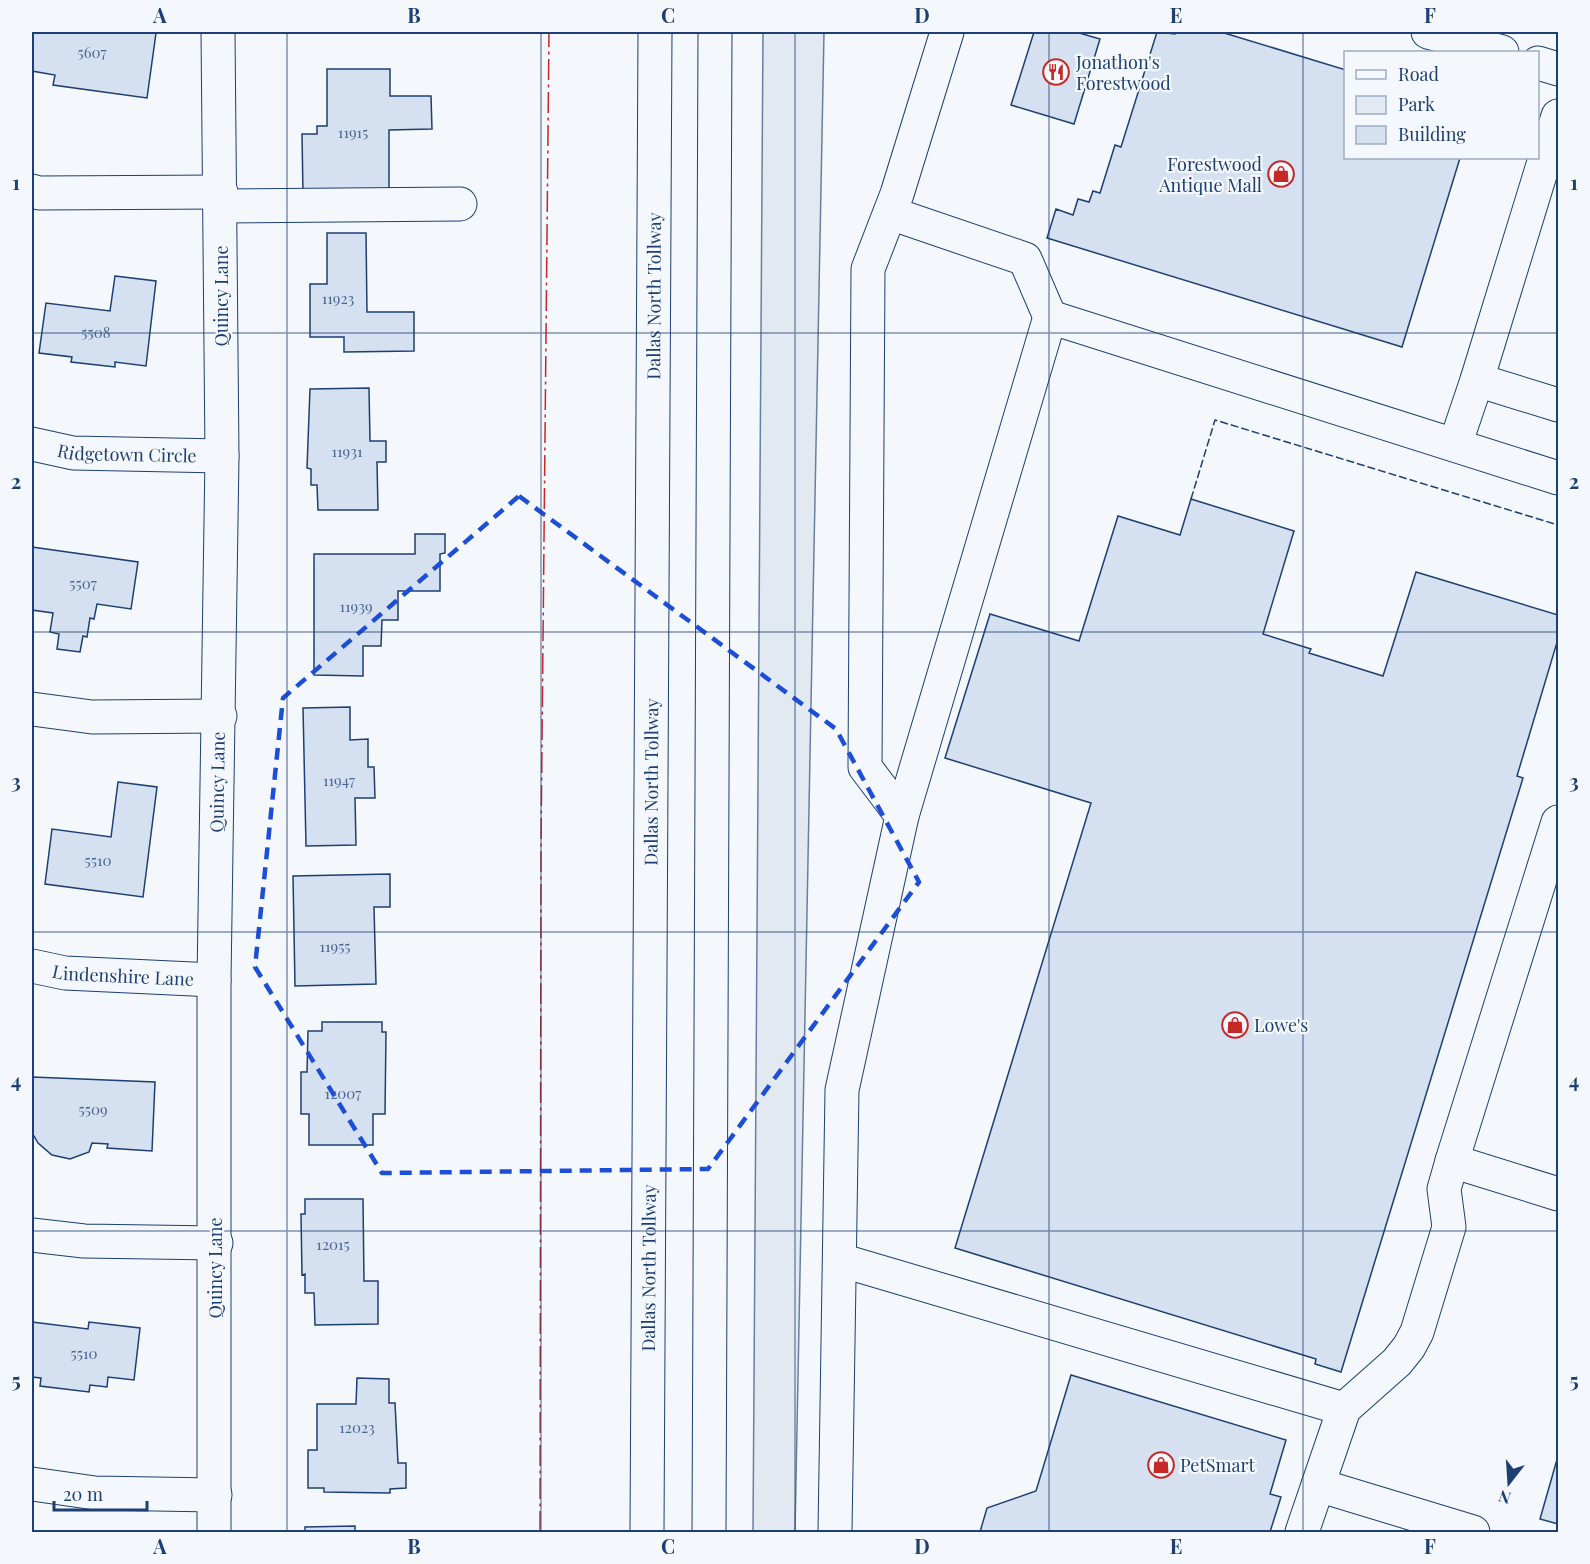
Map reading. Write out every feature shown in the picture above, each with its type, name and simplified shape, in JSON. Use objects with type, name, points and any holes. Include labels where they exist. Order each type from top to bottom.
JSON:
[{"type":"main road","name":"Quincy Lane","points":[[214,1533],[216,1244],[214,980],[220,716],[222,456],[218,32]]},
{"type":"main road","name":"Dallas North Tollway","points":[[647,1533],[655,32]]},
{"type":"main road","points":[[709,1533],[715,32]]},
{"type":"main road","points":[[902,816],[865,767],[867,268],[890,213],[947,32]]},
{"type":"main road","points":[[1428,32],[1498,51]]},
{"type":"main road","points":[[1539,63],[1558,69]]},
{"type":"main road","points":[[1455,445],[1558,116]]},
{"type":"main road","points":[[32,191],[221,199],[460,204]]},
{"type":"main road","points":[[835,1533],[842,1090],[902,816],[1050,317],[1025,260],[890,213]]},
{"type":"main road","points":[[1050,317],[1558,478]]},
{"type":"main road","points":[[1477,380],[1558,405]]},
{"type":"main road","name":"Ridgetown Circle","points":[[32,444],[73,453],[222,456]]},
{"type":"main road","points":[[32,709],[92,717],[220,716]]},
{"type":"main road","points":[[1302,1533],[1344,1408],[1397,1362],[1417,1332],[1449,1227],[1444,1189],[1558,822]]},
{"type":"main road","name":"Lindenshire Lane","points":[[32,966],[65,974],[214,980]]},
{"type":"main road","points":[[1452,1161],[1558,1194]]},
{"type":"main road","points":[[32,1235],[84,1241],[216,1244]]},
{"type":"main road","points":[[840,1260],[1344,1408]]},
{"type":"main road","points":[[32,1484],[95,1493],[214,1495]]},
{"type":"main road","points":[[1317,1485],[1473,1533]]},
{"type":"highlighted area","points":[[519,496],[836,729],[919,882],[708,1169],[382,1173],[255,967],[283,698]]},
{"type":"green space","points":[[763,32],[824,32],[795,1532],[753,1532]]},
{"type":"building","points":[[32,32],[156,33],[147,98],[53,85],[55,75],[32,71]]},
{"type":"building","name":"Jonathon's Forestwood","points":[[1034,32],[1076,32],[1100,39],[1074,124],[1011,105]]},
{"type":"building","name":"Forestwood Antique Mall","points":[[1157,32],[1175,34],[1176,32],[1221,32],[1344,69],[1344,159],[1460,159],[1402,347],[1047,238],[1056,209],[1073,215],[1078,199],[1089,202],[1093,191],[1100,193],[1115,145],[1121,147]]},
{"type":"building","points":[[327,69],[390,69],[390,96],[431,96],[432,129],[389,130],[389,193],[303,194],[302,134],[317,134],[317,126],[327,126]]},
{"type":"building","points":[[327,233],[366,233],[367,312],[414,312],[414,351],[344,352],[344,337],[310,337],[310,284],[327,284]]},
{"type":"building","points":[[115,276],[156,281],[146,366],[115,362],[115,367],[71,362],[72,357],[39,353],[46,303],[110,311]]},
{"type":"building","points":[[369,388],[370,441],[386,441],[386,462],[377,462],[378,510],[318,510],[317,485],[311,485],[311,469],[307,468],[310,389]]},
{"type":"building","name":"Lowe's","points":[[1191,499],[1294,531],[1263,634],[1311,649],[1309,653],[1383,676],[1416,572],[1558,615],[1558,639],[1517,776],[1523,778],[1341,1372],[1315,1364],[1316,1359],[955,1248],[1091,803],[945,758],[990,614],[1079,641],[1118,516],[1180,535]]},
{"type":"building","points":[[415,534],[445,534],[445,553],[440,554],[440,591],[398,591],[398,620],[382,620],[381,646],[363,646],[363,676],[314,675],[314,554],[415,554]]},
{"type":"building","points":[[32,547],[138,562],[131,609],[97,604],[94,619],[90,618],[87,637],[83,636],[80,652],[57,649],[59,634],[50,632],[53,613],[32,610]]},
{"type":"building","points":[[350,707],[350,740],[368,739],[368,767],[374,767],[375,798],[355,798],[356,845],[306,846],[303,708]]},
{"type":"building","points":[[118,782],[157,787],[143,897],[45,884],[52,829],[111,837]]},
{"type":"building","points":[[390,874],[390,907],[374,907],[376,984],[295,986],[293,876]]},
{"type":"building","points":[[322,1022],[382,1022],[382,1032],[386,1032],[385,1114],[373,1114],[373,1145],[309,1145],[309,1114],[301,1114],[301,1072],[307,1072],[308,1031],[322,1031]]},
{"type":"building","points":[[32,1077],[155,1082],[152,1151],[107,1148],[108,1144],[92,1143],[89,1152],[70,1159],[52,1155],[32,1136]]},
{"type":"building","points":[[305,1199],[363,1199],[364,1281],[378,1281],[378,1324],[315,1325],[314,1293],[305,1293],[305,1274],[302,1275],[301,1214],[305,1214]]},
{"type":"building","points":[[32,1322],[88,1329],[89,1322],[140,1328],[134,1380],[108,1377],[107,1387],[90,1385],[89,1392],[40,1386],[41,1378],[32,1377]]},
{"type":"building","name":"PetSmart","points":[[1071,1375],[1286,1440],[1270,1494],[1281,1497],[1270,1532],[980,1532],[987,1508],[1036,1491]]},
{"type":"building","points":[[357,1378],[389,1379],[389,1403],[395,1403],[398,1463],[406,1463],[406,1488],[390,1489],[390,1493],[324,1492],[324,1488],[308,1488],[308,1450],[317,1450],[317,1404],[356,1404]]},
{"type":"building","points":[[1558,1456],[1558,1524],[1540,1519]]},
{"type":"building","points":[[355,1526],[355,1532],[305,1532],[305,1527]]},
{"type":"fence","points":[[1191,499],[1215,420],[1558,525]]},
{"type":"power","points":[[540,1532],[541,844],[549,32]]},
{"type":"place","name":"Jonathon's Forestwood","points":[[1056,72]]},
{"type":"place","name":"Forestwood Antique Mall","points":[[1281,174]]},
{"type":"place","name":"Lowe's","points":[[1235,1025]]},
{"type":"place","name":"PetSmart","points":[[1161,1465]]}]
